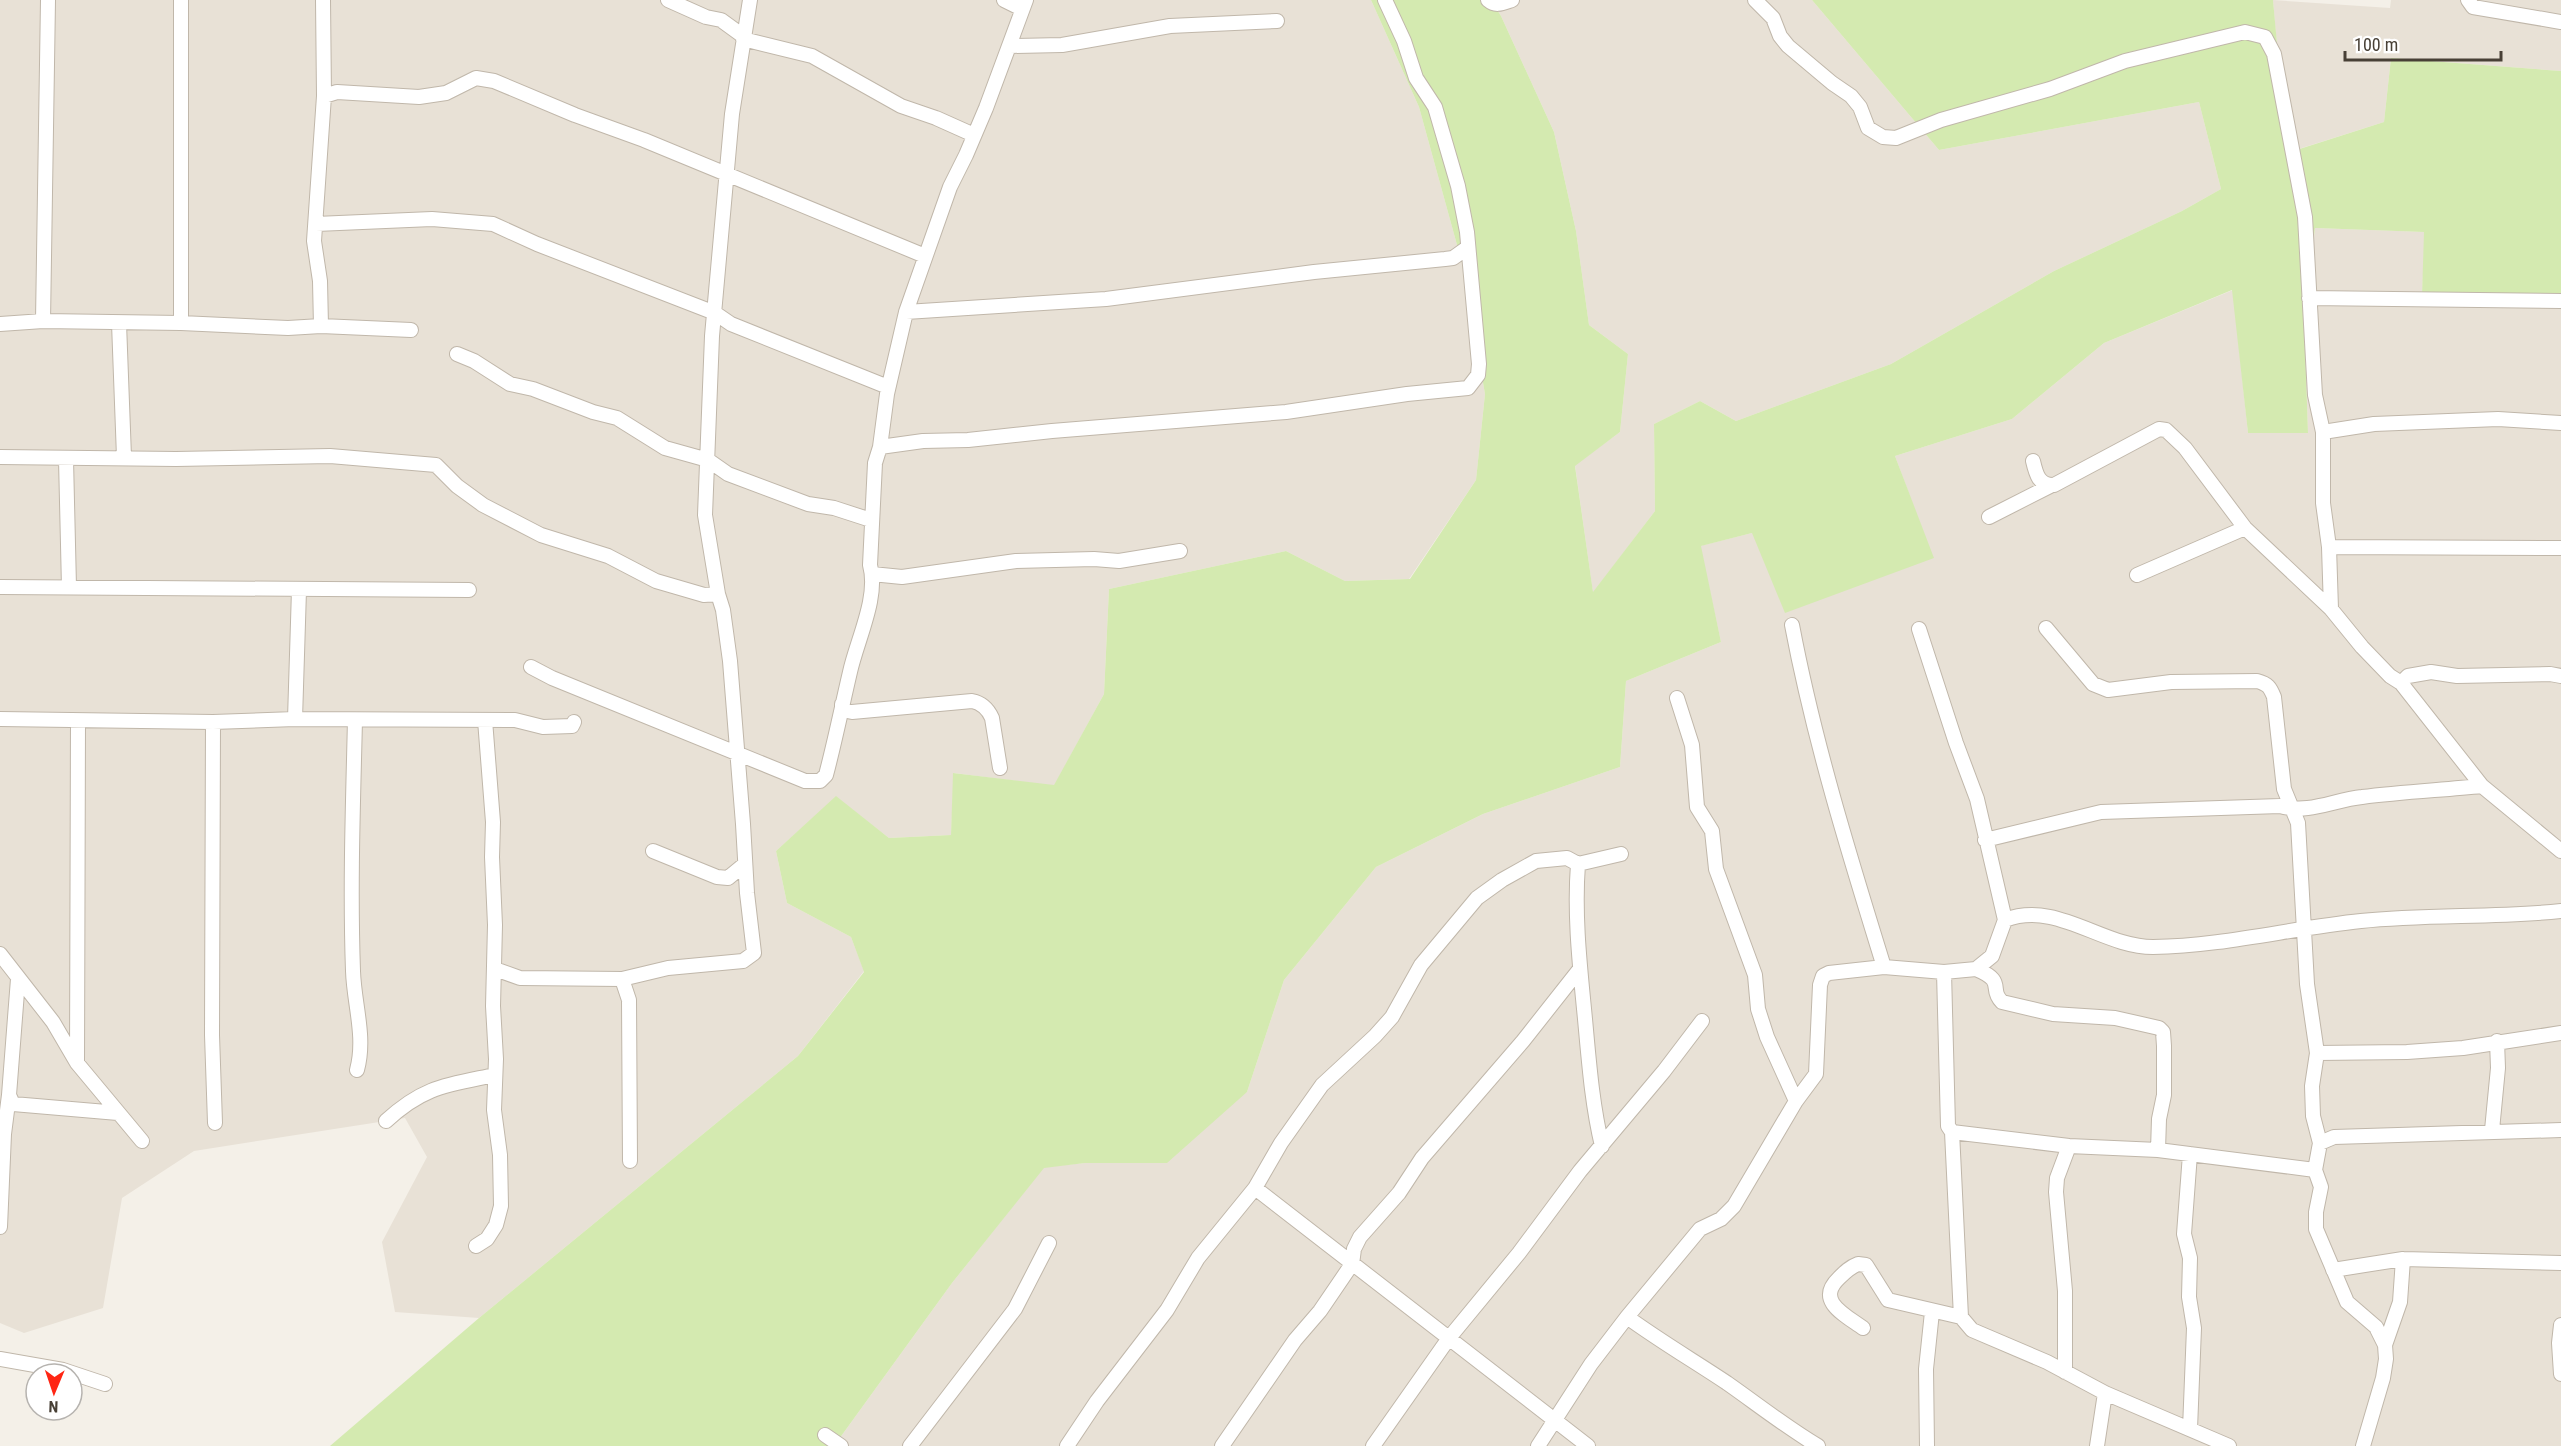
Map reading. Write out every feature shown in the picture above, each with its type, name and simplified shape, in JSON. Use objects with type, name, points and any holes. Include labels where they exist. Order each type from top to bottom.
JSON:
[{"type":"street","points":[[43,321],[48,0]]},
{"type":"street","points":[[181,0],[182,323]]},
{"type":"street","points":[[321,326],[320,280],[315,254],[316,224],[329,90],[323,0]]},
{"type":"street","points":[[669,0],[706,17],[721,20],[743,37],[812,56],[901,106],[974,135]]},
{"type":"street","points":[[495,969],[520,978],[622,979],[668,968],[743,961],[751,957],[754,949],[745,864],[730,661],[705,515],[712,336],[726,175],[732,114],[750,0]]},
{"type":"street","points":[[531,667],[552,678],[805,781],[820,781],[826,775],[842,704],[866,616],[872,574],[870,565],[871,520],[875,462],[880,447],[888,387],[906,312],[925,256],[950,187],[1010,46],[1024,4],[1004,0]]},
{"type":"street","points":[[880,447],[923,441],[968,440],[1128,424],[1286,412],[1468,388],[1478,375],[1479,364],[1467,232],[1458,186],[1436,107],[1416,78],[1404,41],[1386,0]]},
{"type":"street","points":[[1488,0],[1500,4],[1512,0]]},
{"type":"street","points":[[1755,0],[1773,18],[1780,36],[1788,46],[1851,96],[1860,107],[1868,128],[1883,137],[1896,138],[1941,120],[2050,89],[2125,61],[2245,32],[2265,37],[2274,54],[2306,217],[2314,395],[2322,432],[2323,503],[2329,547],[2331,609]]},
{"type":"street","points":[[2468,0],[2473,7],[2561,22]]},
{"type":"street","points":[[1010,46],[1062,45],[1170,26],[1277,21]]},
{"type":"street","points":[[329,90],[419,97],[446,93],[470,80],[483,78],[644,140],[925,256]]},
{"type":"street","points":[[316,224],[432,219],[493,224],[537,244],[715,313],[731,324],[888,387]]},
{"type":"street","points":[[906,312],[1106,298],[1314,272],[1444,260],[1453,258],[1467,248]]},
{"type":"street","points":[[2309,298],[2561,301]]},
{"type":"street","points":[[0,324],[43,321],[182,323],[411,330]]},
{"type":"street","points":[[119,323],[124,457]]},
{"type":"street","points":[[457,354],[474,361],[510,384],[533,389],[593,412],[617,418],[665,448],[708,460],[728,474],[782,494],[871,520]]},
{"type":"street","points":[[2322,432],[2374,424],[2498,419],[2561,423]]},
{"type":"street","points":[[1989,517],[2050,486],[2060,484],[2158,429],[2164,429],[2185,448],[2245,528],[2331,609],[2362,647],[2390,676],[2401,683],[2482,786],[2561,851]]},
{"type":"street","points":[[0,457],[187,459],[330,456],[436,465],[457,486],[483,505],[541,535],[608,556],[656,581],[704,595],[718,594]]},
{"type":"street","points":[[66,459],[69,587]]},
{"type":"street","points":[[2033,461],[2038,478],[2050,486]]},
{"type":"street","points":[[2137,575],[2245,528]]},
{"type":"street","points":[[2329,547],[2561,548]]},
{"type":"street","points":[[872,574],[902,577],[1016,561],[1094,559],[1119,561],[1180,551]]},
{"type":"street","points":[[0,587],[342,591],[379,588],[469,590]]},
{"type":"street","points":[[295,718],[299,590]]},
{"type":"street","points":[[1792,625],[1805,692],[1824,765],[1884,967]]},
{"type":"street","points":[[2046,628],[2093,684],[2099,688],[2108,690],[2171,682],[2257,681],[2266,683],[2274,697],[2284,789],[2298,823],[2307,984],[2317,1053],[2312,1086],[2313,1116],[2320,1143],[2315,1170],[2321,1186],[2316,1212],[2316,1229],[2347,1302],[2376,1327],[2385,1345],[2386,1359],[2383,1378],[2363,1446]]},
{"type":"street","points":[[1919,629],[1977,799],[2005,920],[1992,956],[1976,969]]},
{"type":"street","points":[[2401,683],[2408,676],[2431,672],[2457,676],[2550,674],[2561,676]]},
{"type":"street","points":[[1677,698],[1692,745],[1696,807],[1712,831],[1716,869],[1755,975],[1758,1009],[1767,1037],[1796,1101]]},
{"type":"street","points":[[842,704],[842,710],[852,712],[972,701],[979,703],[989,711],[992,718],[1000,768]]},
{"type":"street","points":[[0,719],[213,722],[295,718],[515,720],[557,728],[572,726],[574,722]]},
{"type":"street","points":[[355,720],[351,896],[353,974],[361,1044],[357,1070]]},
{"type":"street","points":[[476,1246],[488,1239],[496,1225],[501,1206],[500,1155],[494,1110],[496,1028],[493,1006],[495,969],[493,822],[485,720]]},
{"type":"street","points":[[77,1063],[78,721]]},
{"type":"street","points":[[213,722],[212,1035],[215,1123]]},
{"type":"street","points":[[1985,840],[2079,816],[2115,810],[2280,806],[2293,810],[2329,806],[2361,797],[2482,786]]},
{"type":"street","points":[[653,851],[717,878],[728,878],[745,864]]},
{"type":"street","points":[[1067,1446],[1097,1401],[1167,1310],[1198,1258],[1255,1188],[1281,1143],[1323,1085],[1392,1017],[1421,964],[1477,898],[1511,874],[1536,861],[1567,858],[1578,864],[1622,854]]},
{"type":"street","points":[[1578,864],[1575,903],[1579,970],[1594,1112],[1602,1146]]},
{"type":"street","points":[[2005,920],[2031,913],[2135,945],[2152,947],[2227,940],[2362,921],[2561,911]]},
{"type":"street","points":[[0,954],[53,1022],[77,1063],[142,1141]]},
{"type":"street","points":[[1538,1446],[1591,1364],[1627,1317],[1700,1229],[1721,1219],[1734,1206],[1796,1101],[1816,1074],[1820,985],[1822,976],[1828,973],[1884,967],[1944,972],[1976,969],[1990,975],[1995,980],[1998,997],[2002,1002],[2053,1014],[2115,1018],[2159,1028],[2163,1032],[2164,1095],[2159,1119],[2158,1150]]},
{"type":"street","points":[[1222,1446],[1295,1340],[1320,1311],[1352,1264],[1354,1249],[1360,1238],[1399,1193],[1429,1150],[1523,1041],[1579,970]]},
{"type":"street","points":[[1944,972],[1948,1126],[1952,1131],[1960,1317]]},
{"type":"street","points":[[0,1227],[4,1134],[18,979]]},
{"type":"street","points":[[622,979],[629,1000],[630,1161]]},
{"type":"street","points":[[1373,1446],[1449,1338],[1702,1021]]},
{"type":"street","points":[[2317,1053],[2407,1052],[2463,1047],[2561,1033]]},
{"type":"street","points":[[2492,1130],[2498,1068],[2497,1041]]},
{"type":"street","points":[[386,1121],[405,1103],[432,1089],[495,1075]]},
{"type":"street","points":[[9,1095],[13,1104],[118,1113]]},
{"type":"street","points":[[2316,1129],[2334,1137]]},
{"type":"street","points":[[2320,1143],[2334,1137],[2397,1137],[2492,1130],[2561,1130]]},
{"type":"street","points":[[1952,1131],[2069,1146],[2158,1150],[2315,1170]]},
{"type":"street","points":[[2065,1372],[2065,1291],[2056,1192],[2061,1165],[2069,1146]]},
{"type":"street","points":[[2190,1154],[2184,1234],[2190,1257],[2189,1297],[2194,1328],[2190,1428]]},
{"type":"street","points":[[1255,1188],[1554,1422],[1588,1446]]},
{"type":"street","points":[[910,1446],[1014,1309],[1049,1243]]},
{"type":"street","points":[[2333,1270],[2403,1259],[2561,1263]]},
{"type":"street","points":[[2385,1345],[2400,1302],[2403,1259]]},
{"type":"street","points":[[1863,1328],[1834,1306],[1829,1291],[1831,1285],[1843,1273],[1858,1264],[1866,1265],[1888,1300],[1960,1317],[1972,1330],[2047,1362],[2105,1393],[2229,1446]]},
{"type":"street","points":[[1927,1446],[1926,1369],[1932,1312]]},
{"type":"street","points":[[1627,1317],[1672,1350],[1726,1383],[1785,1426],[1818,1446]]},
{"type":"street","points":[[2561,1325],[2559,1343],[2561,1374]]},
{"type":"street","points":[[2047,1362],[2064,1342]]},
{"type":"street","points":[[0,1359],[63,1370],[105,1384]]},
{"type":"street","points":[[2097,1446],[2105,1393]]},
{"type":"street","points":[[825,1435],[841,1446]]},
{"type":"shaded area","points":[[0,0],[1371,0],[1419,107],[1462,263],[1485,394],[1476,480],[1409,579],[1345,581],[1286,551],[1109,589],[1104,694],[1054,786],[954,773],[951,835],[889,838],[836,797],[776,851],[787,903],[851,937],[864,971],[798,1056],[479,1318],[395,1312],[382,1242],[427,1157],[405,1118],[194,1151],[122,1198],[103,1308],[24,1333],[0,1323]]},
{"type":"shaded area","points":[[1491,0],[1812,0],[1939,150],[2199,102],[2221,189],[2182,211],[2054,271],[1891,364],[1736,421],[1700,401],[1654,424],[1655,511],[1593,593],[1575,465],[1620,432],[1628,354],[1589,325],[1576,231],[1554,132],[1501,16]]},
{"type":"shaded area","points":[[2273,0],[2390,8],[2391,0],[2561,0],[2561,71],[2391,58],[2384,122],[2286,153]]},
{"type":"shaded area","points":[[2315,228],[2425,232],[2422,295],[2561,295],[2561,1446],[834,1446],[952,1283],[1044,1167],[1085,1163],[1247,1092],[1284,980],[1376,867],[1483,814],[1620,767],[1626,681],[1721,642],[1700,546],[1752,533],[1933,558],[1895,456],[2012,419],[2104,343],[2233,290],[2248,433],[2308,433],[2304,316]]},
{"type":"green space","points":[[1371,0],[1491,0],[1501,16],[1554,132],[1576,231],[1589,325],[1628,354],[1620,432],[1575,466],[1593,592],[1655,511],[1654,424],[1700,401],[1736,421],[1891,364],[2054,271],[2182,211],[2221,189],[2199,102],[1939,150],[1812,0],[2273,0],[2287,153],[2384,122],[2391,58],[2561,71],[2561,295],[2422,295],[2424,232],[2315,228],[2304,316],[2308,433],[2248,433],[2232,290],[2104,343],[2012,419],[1895,456],[1934,558],[1785,613],[1752,533],[1701,546],[1721,642],[1626,681],[1620,767],[1483,814],[1376,867],[1284,980],[1247,1092],[1167,1163],[1085,1163],[1044,1168],[952,1283],[834,1446],[330,1446],[479,1318],[798,1056],[864,972],[851,937],[787,903],[776,851],[836,796],[889,838],[951,835],[953,773],[1054,785],[1104,694],[1109,589],[1286,551],[1345,581],[1410,579],[1476,480],[1485,394],[1462,263],[1419,107]]}]
